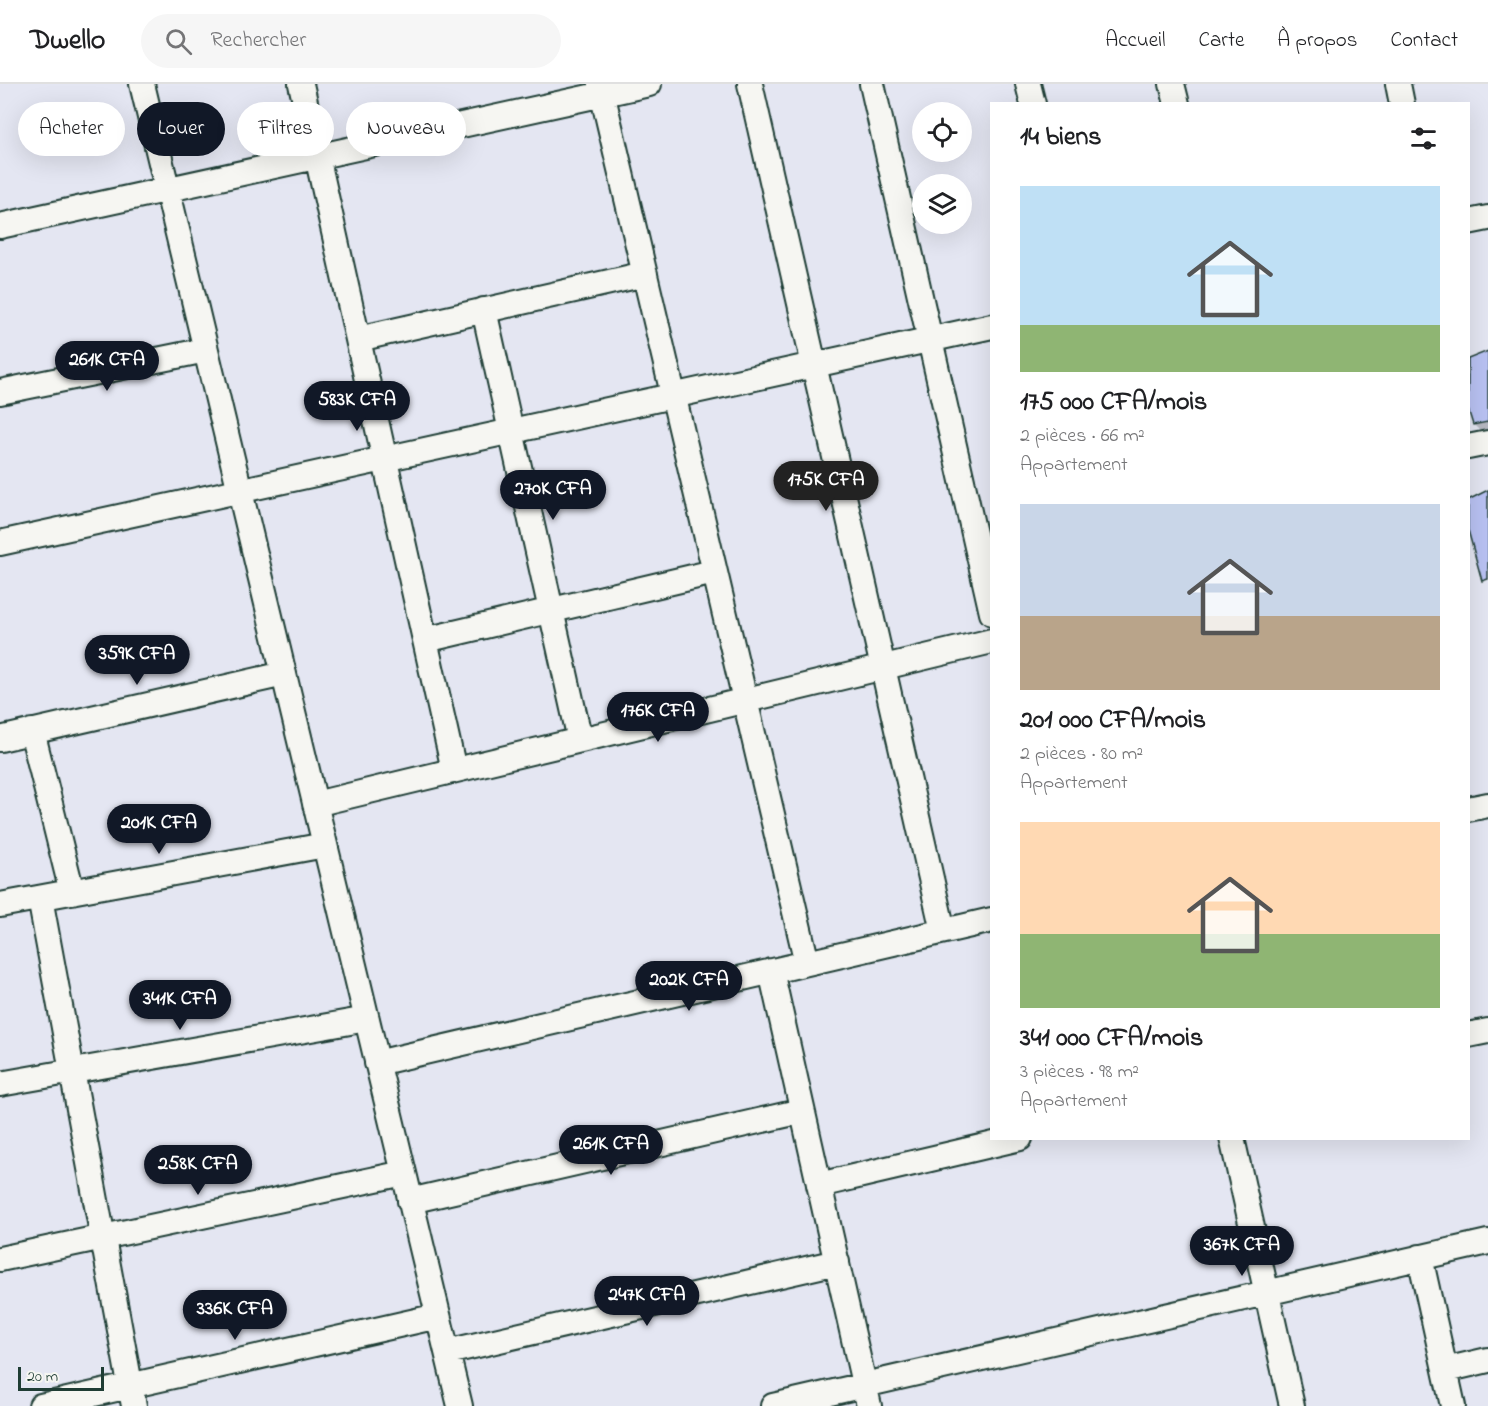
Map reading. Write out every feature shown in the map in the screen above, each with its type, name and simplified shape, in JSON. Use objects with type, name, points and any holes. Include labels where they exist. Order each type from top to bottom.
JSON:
[{"type":"street","points":[[142,84],[460,1406]]},
{"type":"street","points":[[301,84],[454,770]]},
{"type":"street","points":[[0,226],[317,157],[601,89],[649,84]]},
{"type":"street","points":[[750,84],[943,931]]},
{"type":"street","points":[[872,84],[990,604]]},
{"type":"street","points":[[1028,84],[1032,102]]},
{"type":"street","points":[[1172,84],[1176,102]]},
{"type":"street","points":[[1398,84],[1402,102]]},
{"type":"street","points":[[601,89],[807,963]]},
{"type":"street","points":[[1470,222],[1488,218]]},
{"type":"street","points":[[358,339],[645,274]]},
{"type":"street","points":[[484,310],[580,740]]},
{"type":"street","points":[[0,543],[990,326]]},
{"type":"street","points":[[0,392],[206,350]]},
{"type":"street","points":[[1470,447],[1488,444]]},
{"type":"street","points":[[425,640],[714,572]]},
{"type":"street","points":[[315,804],[990,641]]},
{"type":"street","points":[[0,739],[284,674]]},
{"type":"street","points":[[32,731],[72,892]]},
{"type":"street","points":[[1470,808],[1488,804]]},
{"type":"street","points":[[0,905],[325,845]]},
{"type":"street","points":[[40,898],[132,1396]]},
{"type":"street","points":[[377,1063],[990,920]]},
{"type":"street","points":[[771,971],[867,1395]]},
{"type":"street","points":[[0,1084],[367,1020]]},
{"type":"street","points":[[1470,1035],[1488,1031]]},
{"type":"street","points":[[410,1201],[802,1111]]},
{"type":"street","points":[[819,1185],[1011,1140]]},
{"type":"street","points":[[1232,1140],[1292,1406]]},
{"type":"street","points":[[0,1259],[404,1173]]},
{"type":"street","points":[[773,1406],[867,1395],[1267,1293],[1488,1242]]},
{"type":"street","points":[[1420,1257],[1454,1406]]},
{"type":"street","points":[[447,1352],[837,1262]]},
{"type":"street","points":[[41,1406],[132,1396],[438,1316]]},
{"type":"street","points":[[1445,1370],[1488,1360]]},
{"type":"building","points":[[1488,351],[1488,422],[1473,425],[1470,415],[1470,358]]},
{"type":"building","points":[[1488,490],[1488,579],[1482,581],[1470,537],[1470,499]]}]
